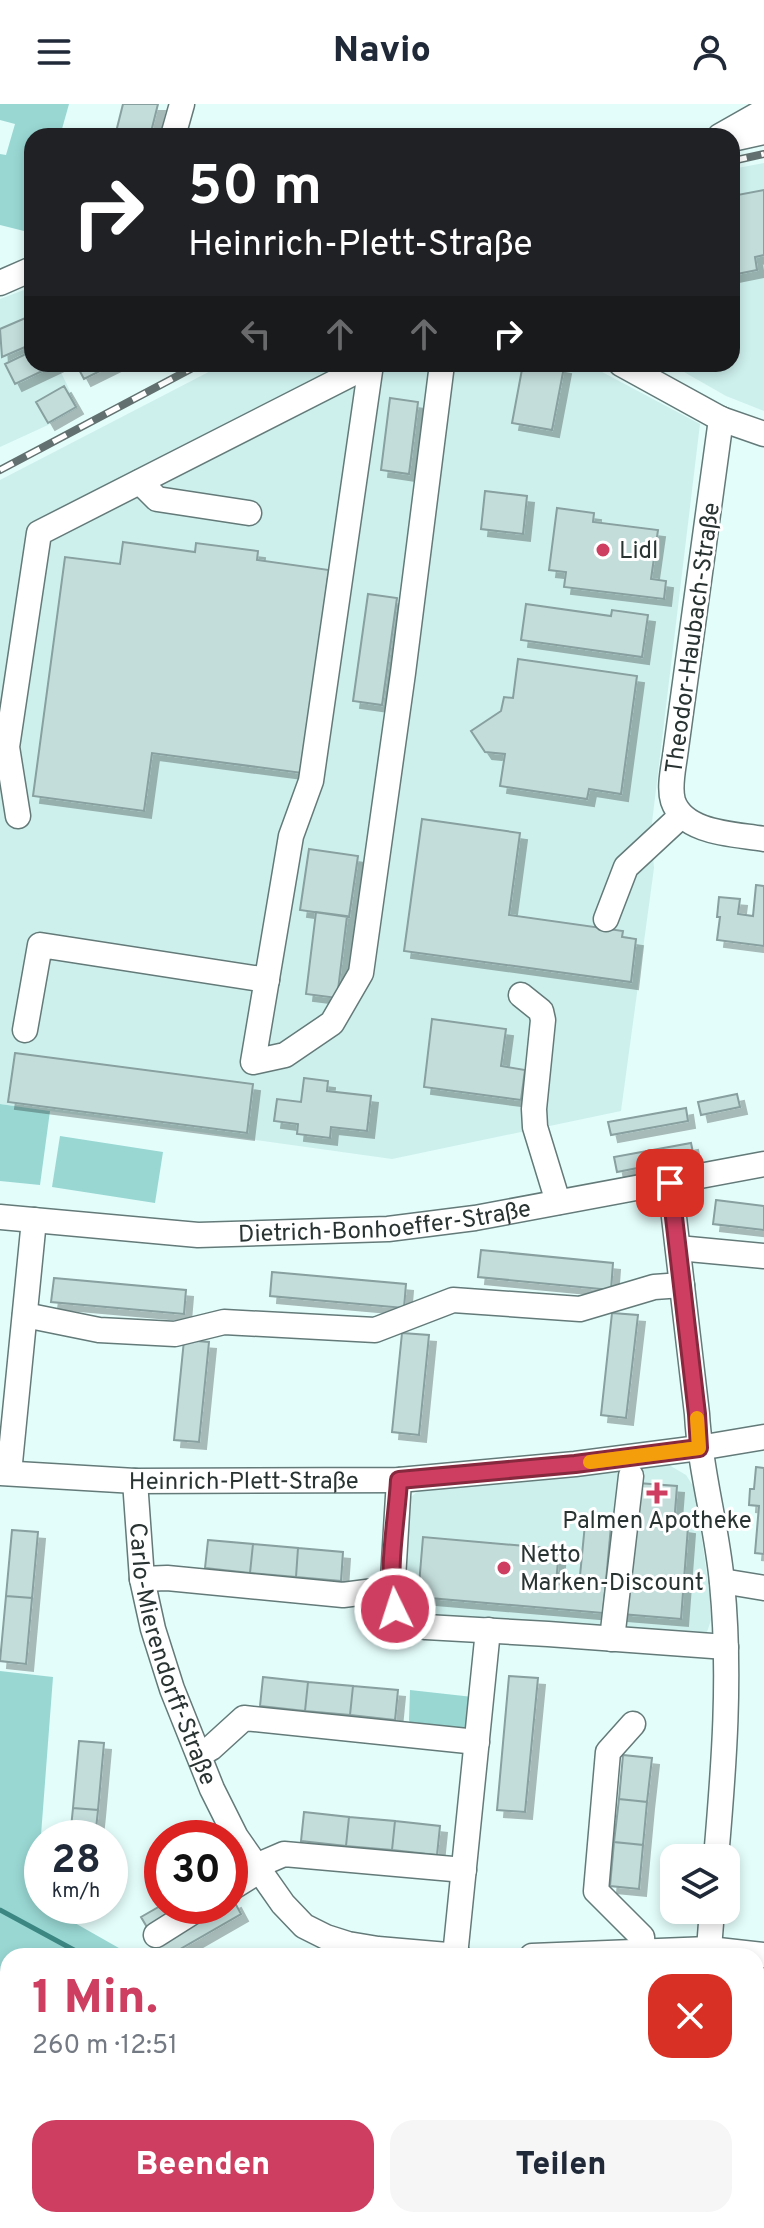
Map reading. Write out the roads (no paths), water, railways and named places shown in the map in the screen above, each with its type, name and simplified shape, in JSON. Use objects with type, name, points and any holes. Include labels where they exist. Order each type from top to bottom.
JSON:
[{"type":"street","points":[[175,128],[182,104]]},
{"type":"street","points":[[734,128],[764,111]]},
{"type":"street","points":[[740,137],[764,132]]},
{"type":"street","points":[[0,283],[24,272]]},
{"type":"street","points":[[18,816],[7,747],[39,533],[355,372]]},
{"type":"street","points":[[370,372],[311,781],[291,836],[253,1062],[285,1055],[332,1023],[361,973],[441,372]]},
{"type":"street","points":[[636,372],[721,419],[764,434]]},
{"type":"street","name":"Theodor-Haubach-Straße","points":[[681,816],[673,800],[674,767],[721,419]]},
{"type":"street","points":[[140,482],[157,499],[249,513]]},
{"type":"street","points":[[606,919],[626,867],[681,816],[706,830],[764,839]]},
{"type":"street","points":[[25,1030],[40,945],[267,980]]},
{"type":"street","points":[[521,995],[541,1011],[543,1020],[535,1127],[558,1202]]},
{"type":"street","name":"Dietrich-Bonhoeffer-Straße","points":[[0,1217],[198,1235],[388,1229],[475,1218],[764,1164]]},
{"type":"street","points":[[670,1183],[699,1448],[722,1581],[727,1728],[717,1844]]},
{"type":"street","name":"Heinrich-Plett-Straße","points":[[34,1220],[4,1473],[135,1481],[399,1480],[575,1464],[764,1437]]},
{"type":"street","points":[[678,1248],[764,1256]]},
{"type":"street","points":[[25,1315],[99,1330],[175,1334],[224,1322],[375,1330],[453,1300],[580,1309],[654,1287],[682,1285]]},
{"type":"street","points":[[612,1639],[631,1476]]},
{"type":"street","points":[[399,1480],[392,1591],[395,1609],[411,1623],[426,1627],[726,1647]]},
{"type":"street","name":"Carlo-Mierendorff-Straße","points":[[135,1481],[142,1579],[153,1629],[168,1679],[212,1789],[236,1837],[283,1904],[304,1926],[326,1937],[372,1948]]},
{"type":"street","points":[[142,1579],[167,1578],[343,1595],[392,1591]]},
{"type":"street","points":[[722,1581],[764,1588]]},
{"type":"street","points":[[458,1948],[488,1630]]},
{"type":"street","points":[[199,1755],[244,1718],[477,1742]]},
{"type":"street","points":[[633,1724],[608,1752],[596,1891],[642,1937],[643,1948]]},
{"type":"street","points":[[248,1876],[284,1854],[464,1870]]},
{"type":"street","points":[[156,1935],[173,1924]]},
{"type":"street","points":[[709,1948],[711,1924]]},
{"type":"waterway","points":[[0,1910],[70,1948]]},
{"type":"railway","points":[[740,159],[764,154]]},
{"type":"railway","points":[[0,470],[185,372]]},
{"type":"place","name":"Lidl","points":[[603,550]]},
{"type":"place","name":"Palmen Apotheke","points":[[657,1493]]},
{"type":"place","name":"Netto Marken-Discount","points":[[504,1568]]}]
